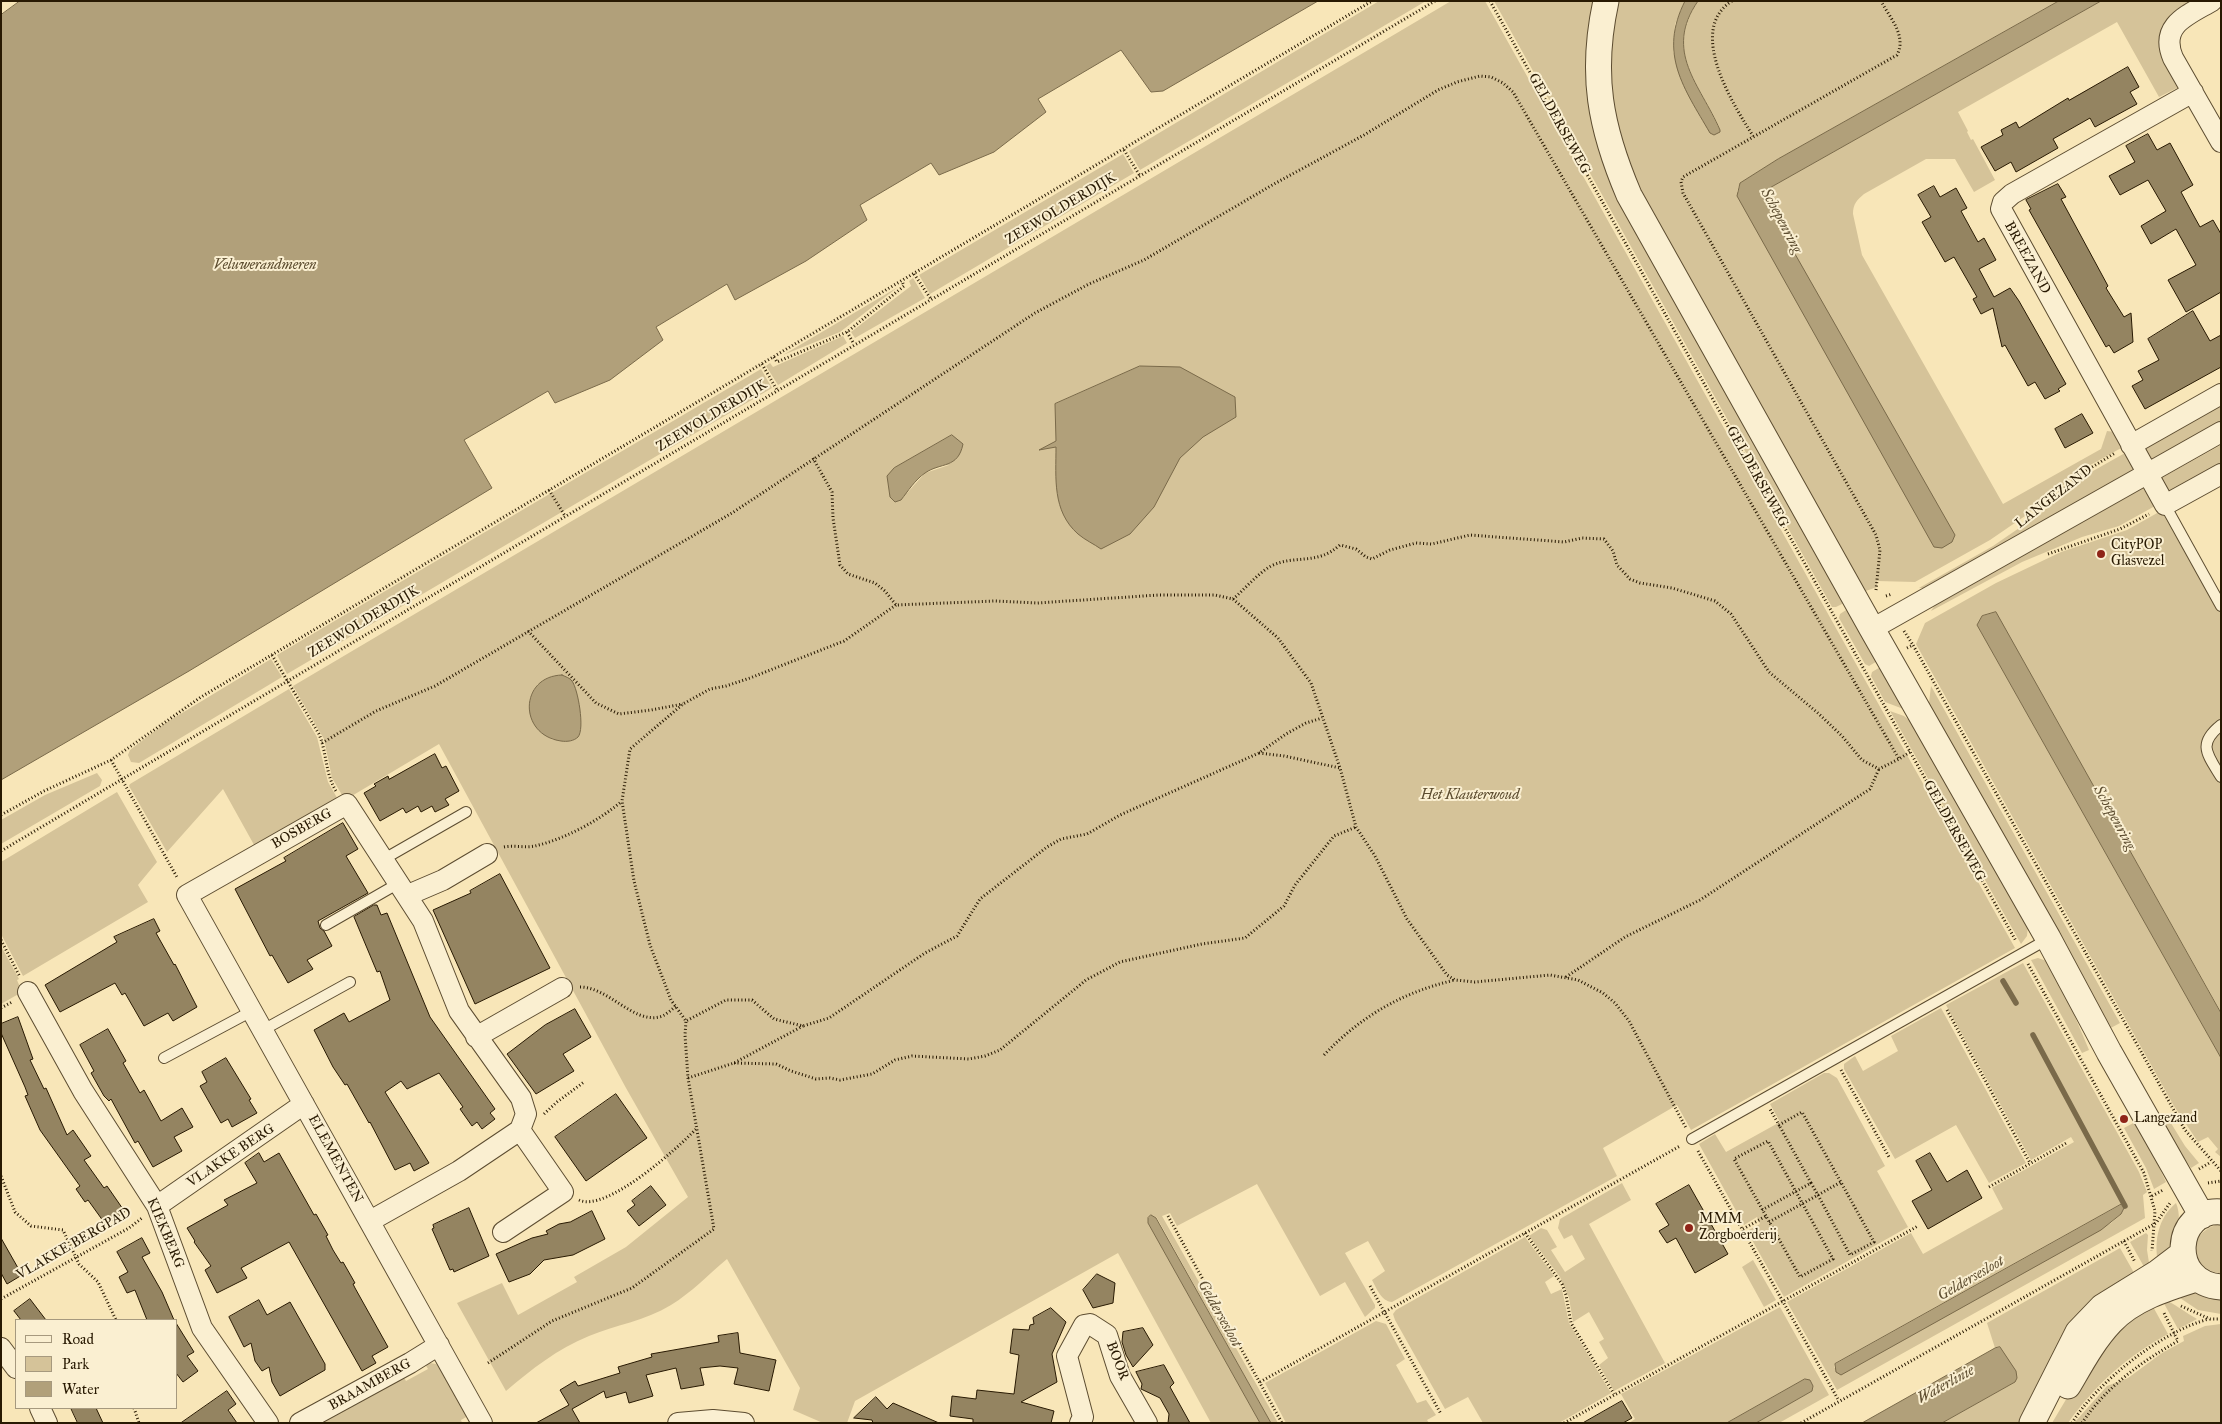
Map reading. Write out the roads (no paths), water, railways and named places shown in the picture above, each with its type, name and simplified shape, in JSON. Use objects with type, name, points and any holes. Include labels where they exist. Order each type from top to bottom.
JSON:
[{"type":"street","name":"GELDERSEWEG","points":[[1606,1],[1598,56],[1600,95],[1605,132],[1620,173],[1640,216],[2048,938],[2109,1052],[2188,1189],[2211,1214]]},
{"type":"street","points":[[2212,1],[2177,22],[2170,33],[2170,51],[2221,142]]},
{"type":"street","name":"BREEZAND","points":[[2165,505],[2146,474],[2001,210],[2003,202],[2012,194],[2193,92]]},
{"type":"street","points":[[2131,445],[2221,394]]},
{"type":"street","name":"LANGEZAND","points":[[1872,629],[2221,432]]},
{"type":"street","points":[[2165,505],[2221,474]]},
{"type":"street","name":"BOSBERG","points":[[187,895],[347,804],[424,921],[459,1011],[521,1098],[526,1114],[520,1130]]},
{"type":"street","points":[[403,889],[443,880],[486,854]]},
{"type":"street","name":"ELEMENTEN","points":[[187,895],[482,1423]]},
{"type":"street","points":[[476,1037],[562,988]]},
{"type":"street","name":"KIEKBERG","points":[[28,992],[83,1091],[157,1206],[202,1328],[268,1423]]},
{"type":"street","name":"VLAKKE BERG","points":[[157,1206],[304,1104]]},
{"type":"street","points":[[370,1221],[459,1171],[520,1130],[563,1192],[503,1232]]},
{"type":"street","points":[[2211,1214],[2186,1232],[2182,1254],[2187,1267],[2196,1279],[2212,1286],[2221,1287]]},
{"type":"street","points":[[2046,1423],[2091,1347],[2111,1321],[2139,1301],[2182,1254]]},
{"type":"street","points":[[2032,1423],[2078,1332],[2102,1307],[2155,1284],[2196,1279]]},
{"type":"street","name":"BOOR","points":[[1080,1423],[1082,1417],[1068,1356],[1084,1325],[1090,1324],[1107,1335],[1120,1376],[1147,1423]]},
{"type":"street","name":"BRAAMBERG","points":[[300,1423],[410,1364],[438,1345]]},
{"type":"street","points":[[1,1348],[15,1367]]},
{"type":"street","points":[[40,1409],[47,1423]]},
{"type":"street","points":[[678,1423],[713,1420],[744,1423]]},
{"type":"lane","points":[[2165,505],[2221,606]]},
{"type":"lane","points":[[2221,725],[2206,738],[2205,746],[2221,777]]},
{"type":"lane","points":[[384,859],[466,812]]},
{"type":"lane","points":[[326,925],[403,889]]},
{"type":"lane","points":[[1692,1139],[2048,938]]},
{"type":"lane","points":[[263,1030],[350,982]]},
{"type":"lane","points":[[164,1058],[252,1011]]},
{"type":"water","name":"Veluwerandmeren","points":[[20,1],[1318,1],[1163,91],[1151,92],[1121,50],[1038,99],[1046,112],[994,152],[939,175],[931,163],[860,205],[867,220],[806,261],[735,300],[727,284],[656,327],[663,340],[610,380],[555,403],[548,391],[464,440],[492,488],[189,671],[1,780],[1,15]]},
{"type":"water","points":[[1685,1],[1698,1],[1688,19],[1684,36],[1684,52],[1688,67],[1720,130],[1720,132],[1714,135],[1710,133],[1691,101],[1678,70],[1674,54],[1677,20]]},
{"type":"water","points":[[2059,1],[2101,1],[1766,190],[1762,196],[1955,535],[1952,542],[1942,548],[1934,547],[1737,196],[1740,183],[1778,159]]},
{"type":"water","points":[[1140,366],[1180,367],[1235,397],[1236,417],[1203,437],[1180,458],[1154,507],[1130,534],[1101,549],[1078,534],[1064,515],[1057,494],[1056,447],[1039,450],[1056,441],[1055,404]]},
{"type":"water","points":[[952,435],[963,444],[957,458],[948,464],[925,473],[901,500],[895,502],[890,497],[887,476],[894,468]]},
{"type":"water","points":[[1996,612],[2221,1013],[2221,1058],[1977,625],[1982,616]]},
{"type":"water","points":[[562,675],[570,679],[574,685],[581,718],[578,737],[568,741],[561,741],[547,736],[537,728],[531,718],[529,706],[531,695],[538,685],[548,678]]},
{"type":"water","points":[[2122,1204],[2125,1206],[2121,1214],[2101,1230],[1841,1375],[1836,1372],[1835,1364]]},
{"type":"water","points":[[1151,1215],[1156,1218],[1271,1423],[1260,1423],[1148,1223],[1148,1218]]},
{"type":"water","name":"Waterlinie","points":[[2000,1347],[2016,1371],[2017,1378],[2015,1382],[1942,1423],[1862,1423],[1995,1348]]},
{"type":"water","points":[[1805,1379],[1810,1380],[1813,1386],[1812,1391],[1756,1423],[1727,1423]]},
{"type":"waterway","points":[[2003,981],[2016,1003]]},
{"type":"waterway","points":[[2033,1035],[2125,1206]]},
{"type":"place","name":"CityPOP Glasvezel","points":[[2101,554]]},
{"type":"place","name":"Langezand","points":[[2124,1119]]},
{"type":"place","name":"MMM Zorgboerderij","points":[[1689,1228]]},
{"type":"water label","name":"Schepenring","points":[[1781,221]]},
{"type":"water label","name":"Schepenring","points":[[2114,818]]},
{"type":"water label","name":"Geldersesloot","points":[[1971,1279]]},
{"type":"water label","name":"Geldersesloot","points":[[1219,1314]]},
{"type":"park label","name":"Het Klauterwoud","points":[[1470,796]]}]
